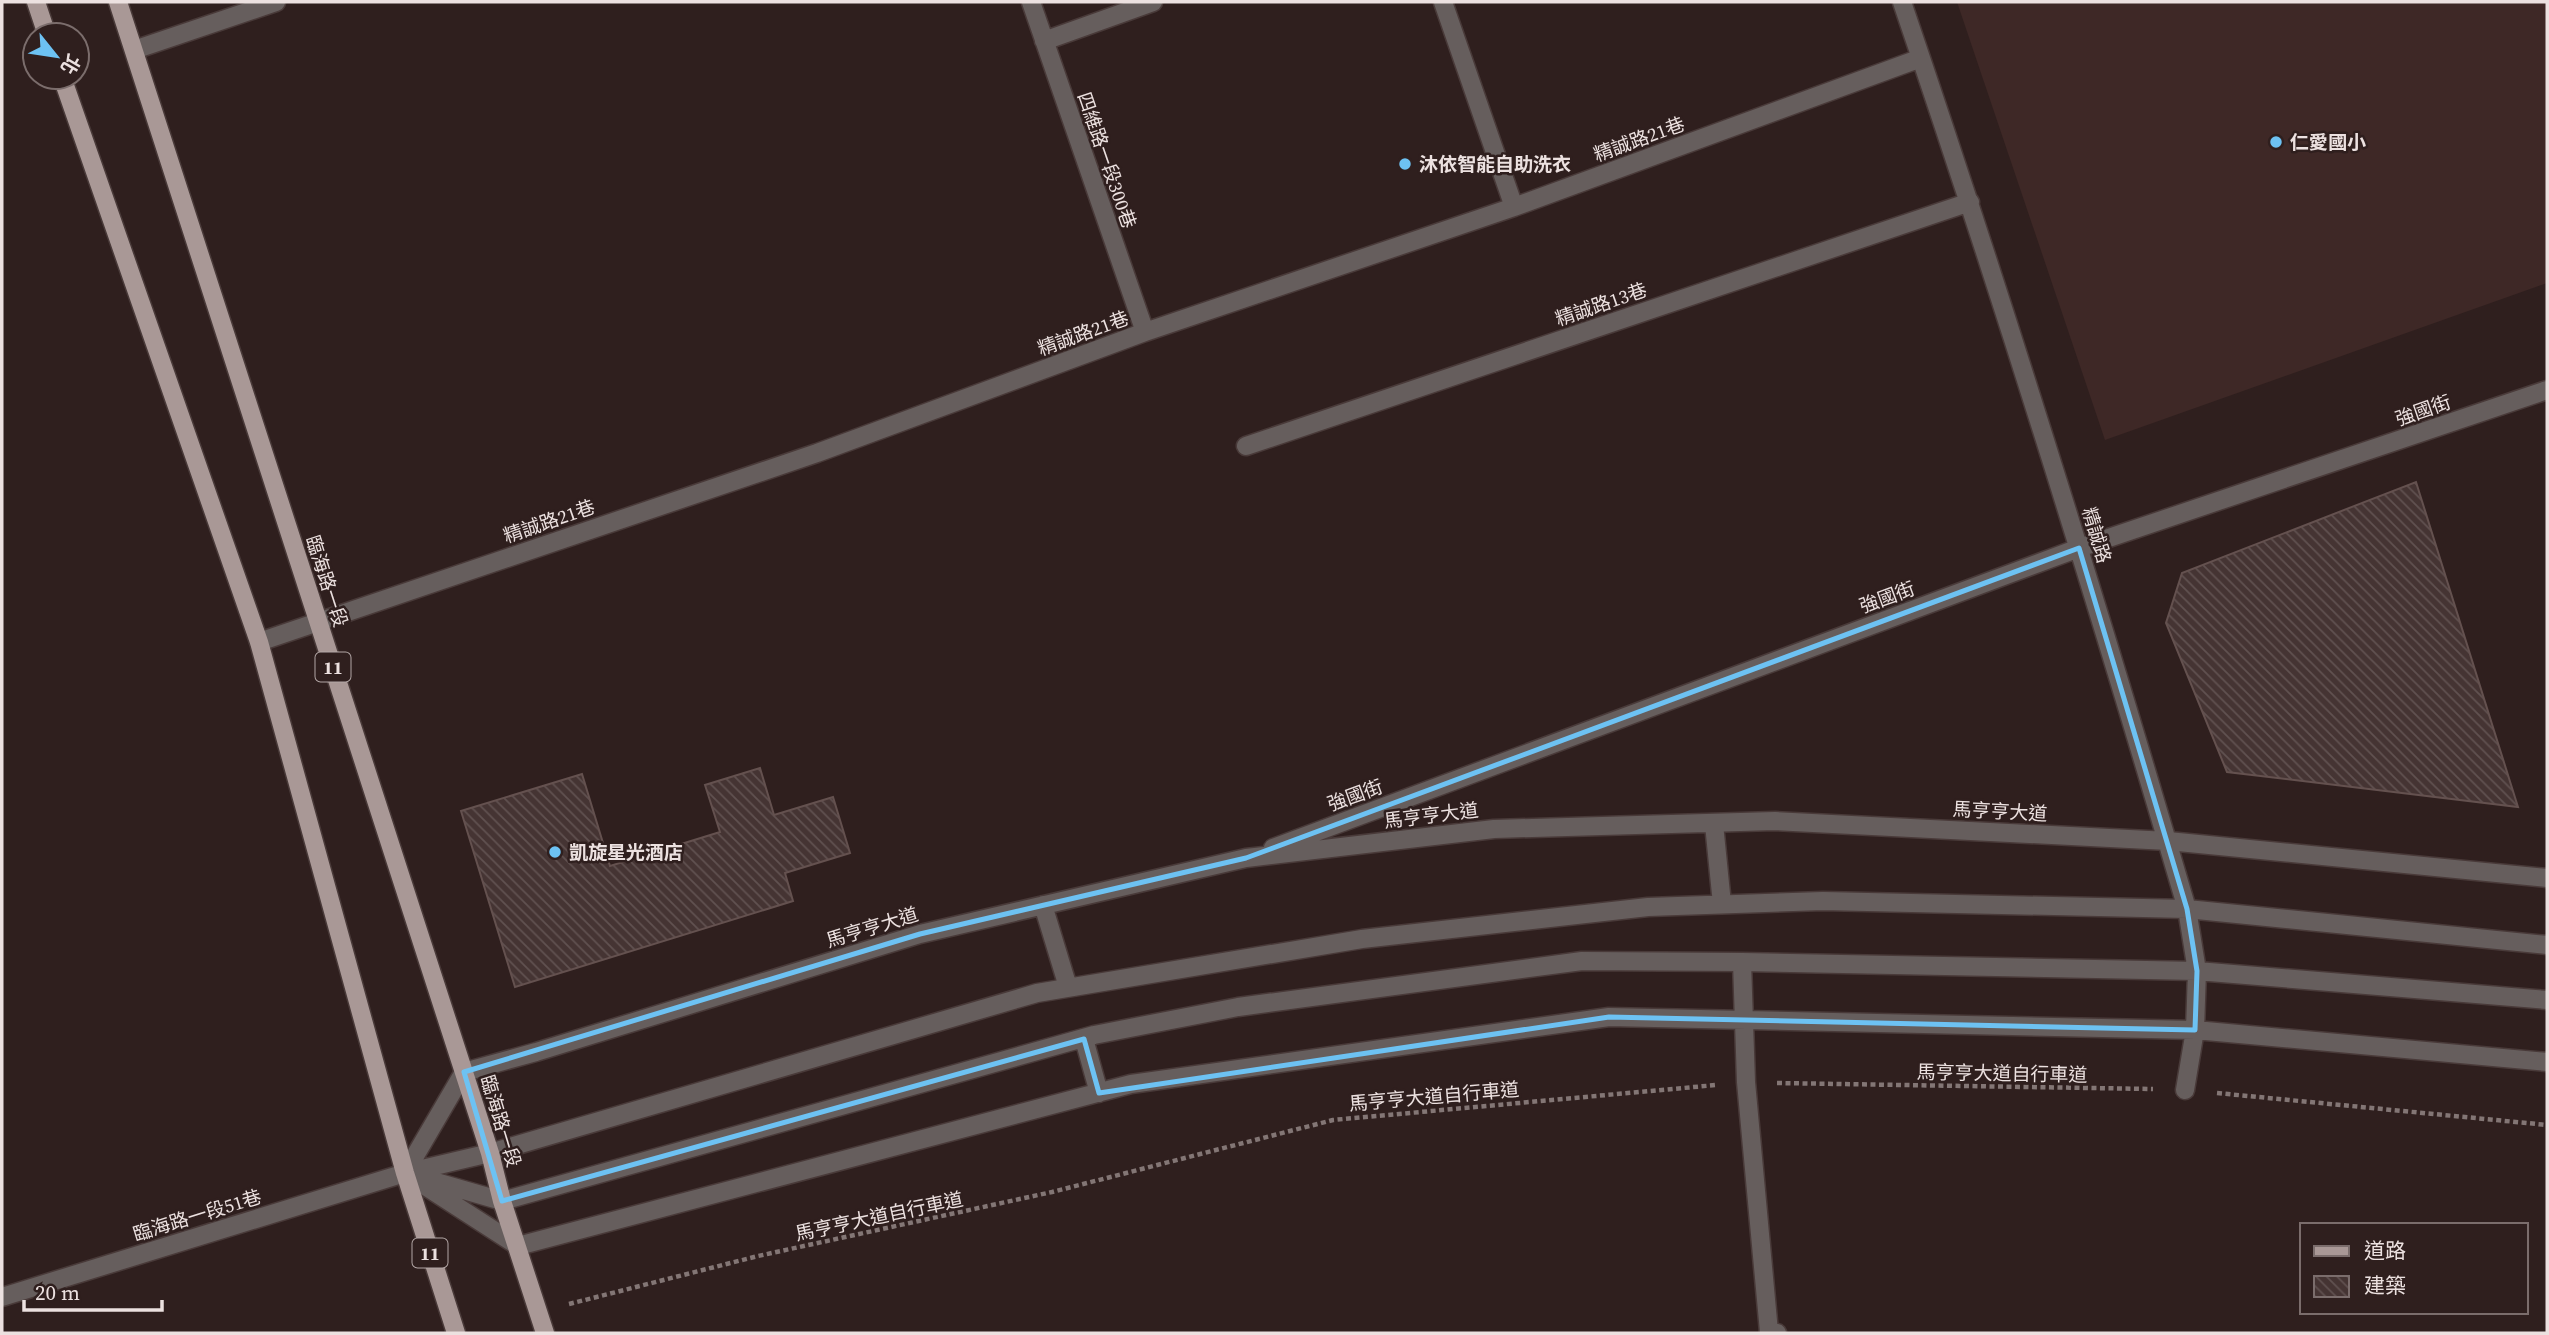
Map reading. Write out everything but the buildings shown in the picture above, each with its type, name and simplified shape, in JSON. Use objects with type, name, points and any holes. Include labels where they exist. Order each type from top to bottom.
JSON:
[{"type":"main road","points":[[36,2],[42,21]]},
{"type":"main road","name":"臨海路一段","points":[[118,2],[490,1153],[502,1201],[545,1333]]},
{"type":"main road","name":"11","points":[[67,91],[259,642],[405,1173],[456,1333]]},
{"type":"street","points":[[134,50],[276,2]]},
{"type":"street","name":"四維路一段300巷","points":[[1031,2],[1145,332]]},
{"type":"street","points":[[1044,41],[1153,2]]},
{"type":"street","points":[[1443,2],[1514,207]]},
{"type":"street","name":"精誠路","points":[[1902,2],[1970,202],[2079,548],[2187,909],[2197,971],[2195,1030],[2185,1090]]},
{"type":"street","name":"精誠路21巷","points":[[259,642],[817,453],[1145,332],[1514,207],[1921,58]]},
{"type":"street","name":"精誠路13巷","points":[[1246,446],[1970,202]]},
{"type":"street","name":"強國街","points":[[1246,858],[2079,548],[2547,390]]},
{"type":"street","name":"馬亨亨大道","points":[[464,1072],[920,934],[1246,858],[1494,829],[1775,821],[2168,841],[2547,878]]},
{"type":"street","points":[[1714,824],[1722,904]]},
{"type":"street","points":[[405,1173],[490,1153],[1037,993],[1362,939],[1648,907],[1824,901],[2187,909],[2547,945]]},
{"type":"street","points":[[1043,905],[1068,987]]},
{"type":"street","points":[[405,1173],[502,1201],[1084,1039],[1238,1007],[1582,961],[2197,971],[2547,1000]]},
{"type":"street","points":[[1742,962],[1746,1082],[1769,1332],[1777,1333]]},
{"type":"street","points":[[405,1173],[517,1246],[1131,1084],[1609,1017],[2195,1030],[2547,1062]]},
{"type":"street","points":[[1084,1039],[1099,1093]]},
{"type":"street","points":[[405,1173],[464,1072]]},
{"type":"street","name":"臨海路一段51巷","points":[[2,1297],[405,1173]]},
{"type":"path","name":"馬亨亨大道自行車道","points":[[539,1313],[758,1256],[1052,1192],[1334,1120],[1746,1082],[2185,1090],[2547,1125]]},
{"type":"highlighted area","points":[[2079,548],[2187,909],[2197,971],[2195,1030],[1609,1017],[1099,1093],[1084,1039],[502,1201],[464,1072],[920,934],[1246,858]]},
{"type":"shaded area","name":"仁愛國小","points":[[1957,2],[2547,2],[2547,283],[2105,440]]},
{"type":"place","name":"仁愛國小","points":[[2276,142]]},
{"type":"place","name":"沐依智能自助洗衣","points":[[1405,164]]},
{"type":"place","name":"凱旋星光酒店","points":[[555,852]]}]
